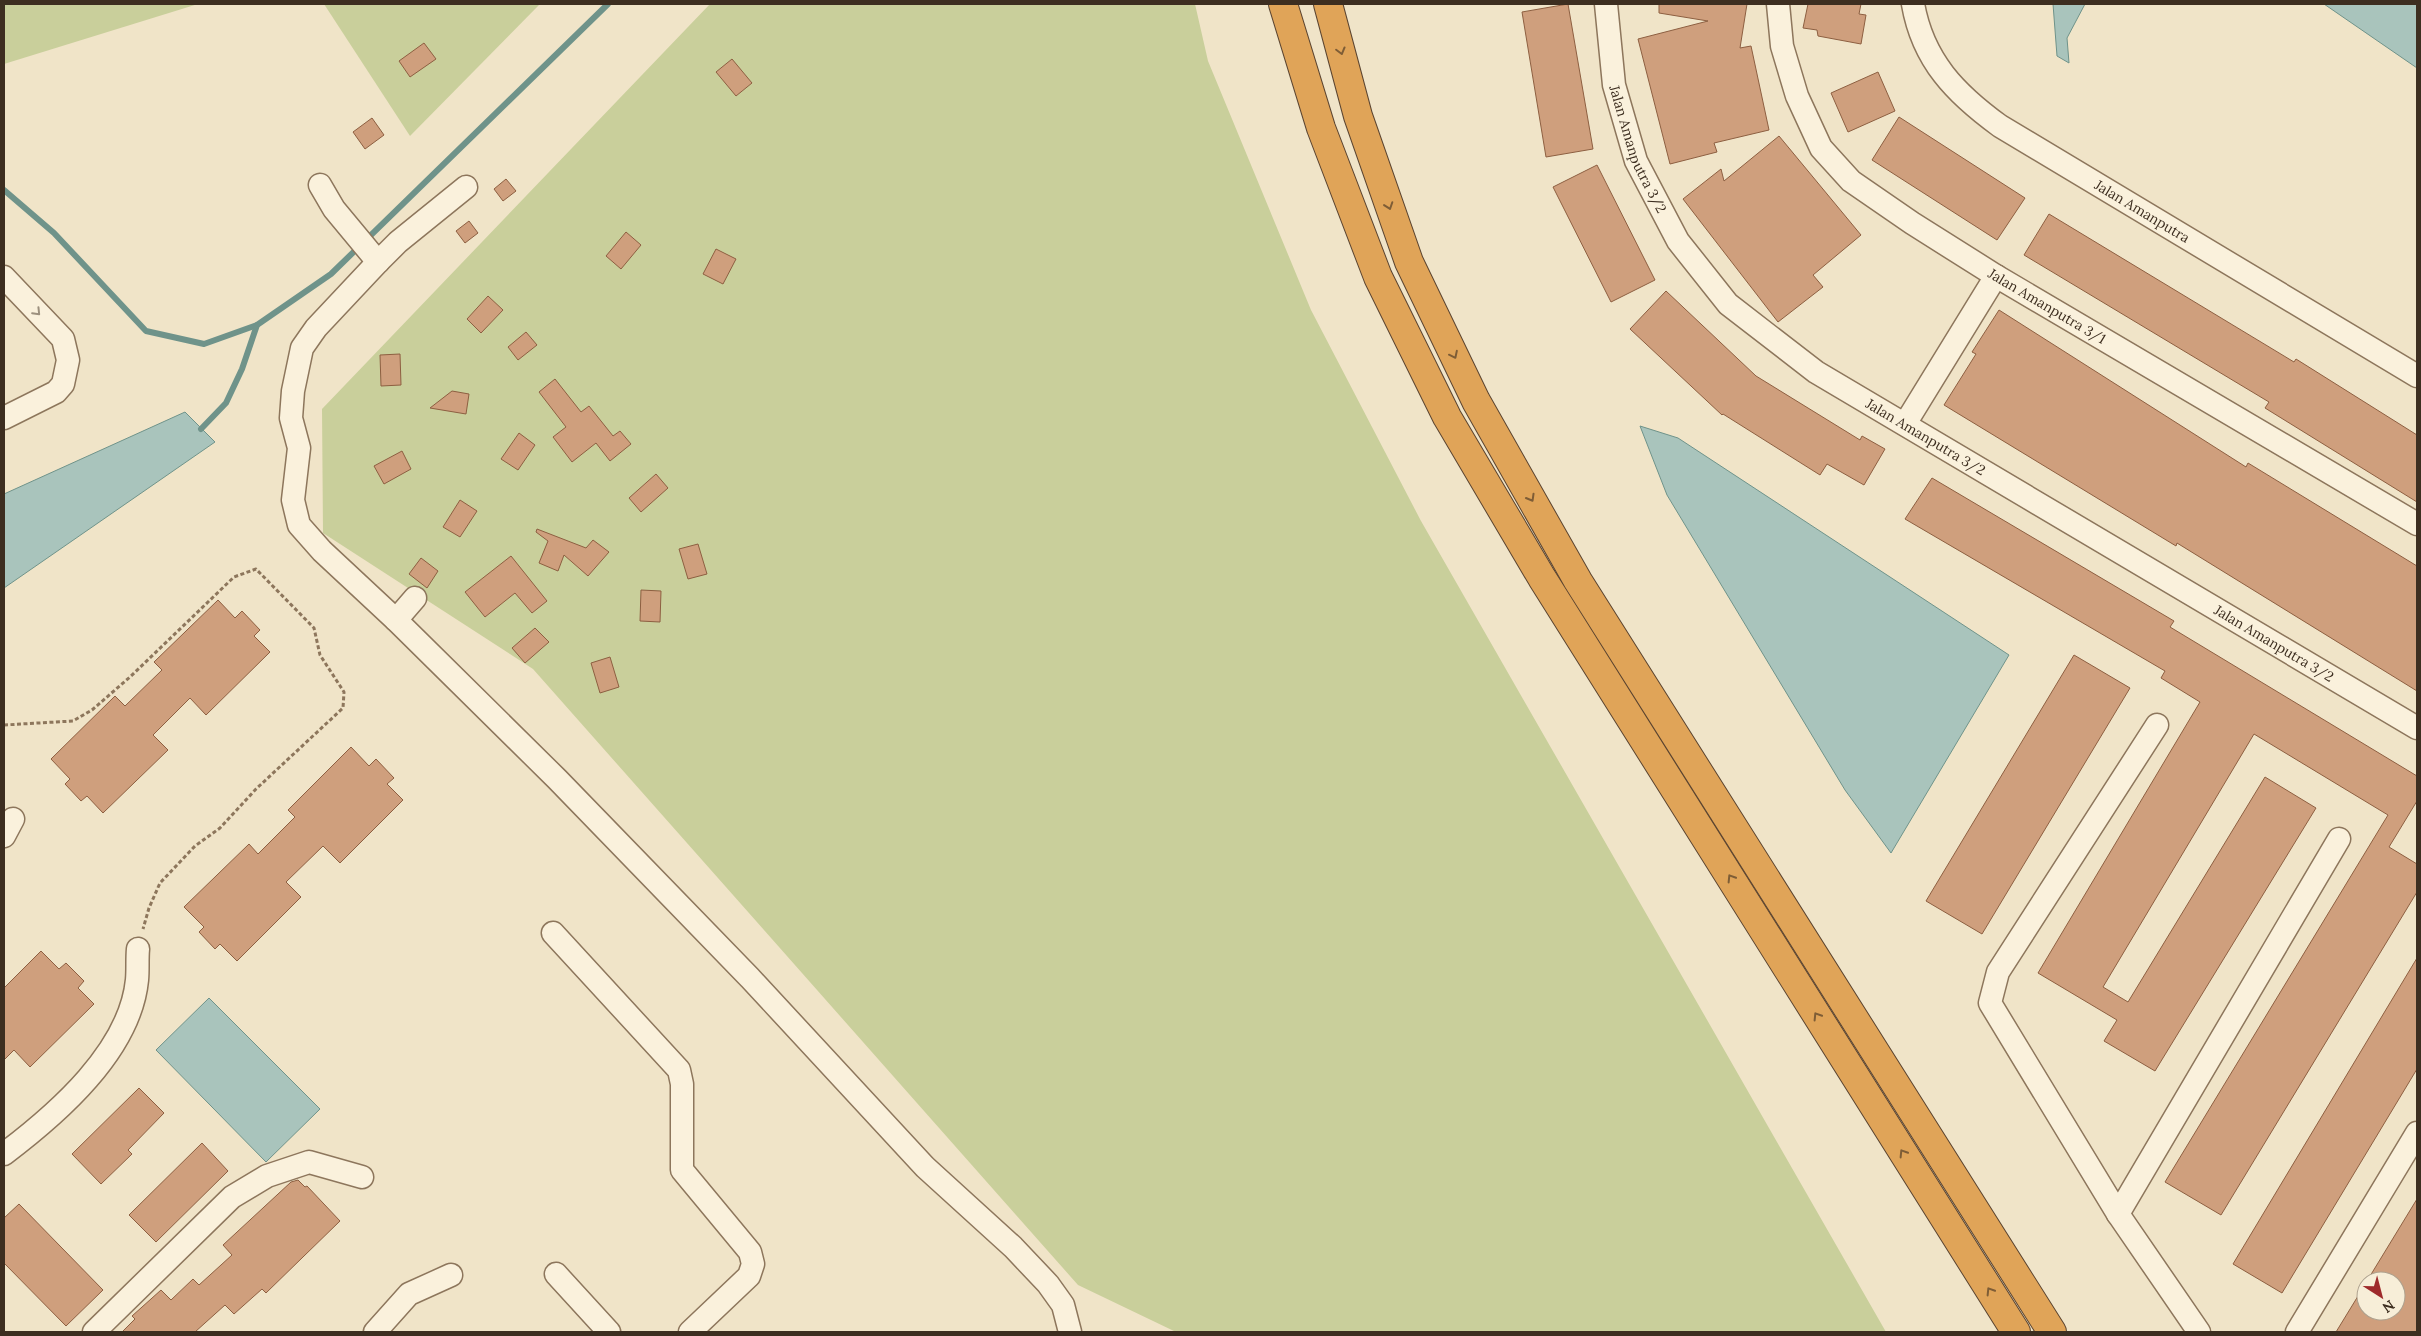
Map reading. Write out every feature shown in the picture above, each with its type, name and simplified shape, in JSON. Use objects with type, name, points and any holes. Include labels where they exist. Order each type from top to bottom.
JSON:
[{"type":"highway","points":[[1283,4],[1321,128],[1378,277],[1447,418],[1542,578],[2016,1332]]},
{"type":"highway","points":[[1328,4],[1358,116],[1409,262],[1476,401],[1583,590],[2052,1332]]},
{"type":"street","name":"Jalan Amanputra 3/2","points":[[1606,4],[1614,85],[1636,161],[1678,241],[1728,304],[1816,372],[2417,728]]},
{"type":"street","name":"Jalan Amanputra 3/1","points":[[1778,4],[1782,46],[1797,96],[1821,148],[1851,180],[1912,223],[1996,276],[2417,524]]},
{"type":"street","name":"Jalan Amanputra","points":[[1913,4],[1917,24],[1943,76],[1970,104],[2008,131],[2417,376]]},
{"type":"street","points":[[320,185],[334,209],[378,262]]},
{"type":"street","points":[[466,188],[398,242],[316,328],[302,348],[293,391],[292,409],[292,418],[299,448],[292,500],[302,531],[396,620],[557,779],[750,978],[925,1166],[1013,1247],[1042,1278],[1063,1306],[1070,1332]]},
{"type":"street","points":[[1905,424],[1996,276]]},
{"type":"street","points":[[4,277],[63,339],[68,360],[63,384],[56,392],[4,418]]},
{"type":"street","points":[[396,620],[415,598]]},
{"type":"street","points":[[2157,725],[1998,972],[1990,1003],[2118,1214],[2199,1332]]},
{"type":"street","points":[[2118,1214],[2340,839]]},
{"type":"street","points":[[552,933],[679,1070],[682,1084],[682,1170],[750,1252],[753,1264],[749,1276],[690,1332]]},
{"type":"street","points":[[4,1154],[70,1100],[94,1072],[118,1035],[132,1003],[137,980],[138,949]]},
{"type":"street","points":[[2297,1332],[2417,1133]]},
{"type":"street","points":[[94,1332],[130,1299],[232,1197],[268,1176],[309,1162],[362,1177]]},
{"type":"street","points":[[556,1274],[609,1332]]},
{"type":"street","points":[[375,1332],[409,1294],[451,1276]]},
{"type":"path","points":[[4,725],[73,721],[92,710],[130,677],[234,577],[256,569],[314,628],[320,655],[344,692],[342,708],[256,789],[220,828],[195,846],[160,883],[149,908],[138,949]]},
{"type":"green space","points":[[4,4],[198,4],[4,64]]},
{"type":"green space","points":[[324,4],[540,4],[410,136]]},
{"type":"green space","points":[[710,4],[1195,4],[1208,61],[1311,310],[1421,521],[1886,1332],[1176,1332],[1078,1285],[533,669],[323,533],[322,409]]},
{"type":"water","points":[[2053,4],[2085,4],[2067,38],[2069,63],[2057,56]]},
{"type":"water","points":[[2324,4],[2417,4],[2417,68]]},
{"type":"water","points":[[185,412],[215,442],[4,588],[4,494]]},
{"type":"water","points":[[1640,426],[1678,438],[2009,655],[1891,853],[1845,790],[1667,495]]},
{"type":"water","points":[[209,998],[320,1109],[266,1162],[156,1050]]},
{"type":"building","points":[[1568,4],[1593,149],[1546,157],[1522,12]]},
{"type":"building","points":[[1659,4],[1747,4],[1740,48],[1751,46],[1769,130],[1714,143],[1717,152],[1670,164],[1638,39],[1708,21],[1659,13]]},
{"type":"building","points":[[1808,4],[1861,4],[1859,14],[1866,15],[1861,44],[1818,36],[1817,30],[1803,28]]},
{"type":"building","points":[[424,43],[436,59],[410,77],[399,61]]},
{"type":"building","points":[[732,59],[752,83],[736,96],[716,72]]},
{"type":"building","points":[[1878,72],[1895,111],[1848,132],[1831,93]]},
{"type":"building","points":[[1899,117],[2025,198],[1997,240],[1872,160]]},
{"type":"building","points":[[372,118],[384,135],[365,149],[353,132]]},
{"type":"building","points":[[1779,136],[1861,235],[1813,275],[1823,287],[1778,322],[1683,199],[1721,169],[1724,181]]},
{"type":"building","points":[[1597,165],[1655,280],[1611,302],[1553,187]]},
{"type":"building","points":[[506,179],[516,191],[503,201],[494,189]]},
{"type":"building","points":[[2049,214],[2294,362],[2296,359],[2417,435],[2417,502],[2265,408],[2269,402],[2024,255]]},
{"type":"building","points":[[469,221],[478,233],[465,243],[456,231]]},
{"type":"building","points":[[626,232],[641,245],[621,269],[606,256]]},
{"type":"building","points":[[716,249],[736,259],[723,284],[703,274]]},
{"type":"building","points":[[1666,291],[1756,376],[1860,440],[1862,436],[1885,449],[1864,485],[1827,464],[1820,475],[1722,415],[1630,329]]},
{"type":"building","points":[[488,296],[503,310],[481,333],[467,319]]},
{"type":"building","points":[[1999,310],[2246,467],[2248,463],[2417,566],[2417,691],[2177,543],[2176,546],[1944,405],[1976,354],[1972,352]]},
{"type":"building","points":[[526,332],[537,345],[518,360],[508,347]]},
{"type":"building","points":[[400,354],[401,385],[381,386],[380,355]]},
{"type":"building","points":[[555,379],[581,412],[589,406],[613,436],[620,431],[631,444],[610,461],[596,443],[572,462],[553,437],[566,427],[539,392]]},
{"type":"building","points":[[452,391],[469,394],[466,414],[430,408]]},
{"type":"building","points":[[519,433],[535,445],[518,470],[501,459]]},
{"type":"building","points":[[402,451],[411,469],[384,484],[374,466]]},
{"type":"building","points":[[656,474],[668,488],[641,512],[629,498]]},
{"type":"building","points":[[1932,478],[2174,621],[2170,627],[2417,776],[2417,801],[2389,847],[2417,864],[2417,892],[2221,1215],[2165,1182],[2388,815],[2254,734],[2103,987],[2128,1002],[2265,777],[2316,808],[2155,1071],[2104,1041],[2117,1020],[2038,973],[2200,702],[2161,678],[2165,671],[1905,519]]},
{"type":"building","points":[[460,500],[477,511],[460,537],[443,527]]},
{"type":"building","points":[[537,529],[586,548],[593,540],[609,552],[588,576],[564,555],[558,571],[539,563],[548,541],[536,532]]},
{"type":"building","points":[[698,544],[707,574],[688,579],[679,549]]},
{"type":"building","points":[[511,556],[547,601],[532,613],[515,593],[485,617],[465,592]]},
{"type":"building","points":[[421,558],[438,571],[427,588],[409,574]]},
{"type":"building","points":[[641,590],[661,591],[660,622],[640,621]]},
{"type":"building","points":[[218,600],[235,618],[242,611],[260,630],[254,636],[270,652],[206,715],[190,698],[153,735],[168,750],[103,813],[87,796],[81,801],[65,784],[70,779],[51,759],[115,696],[125,706],[162,670],[154,662]]},
{"type":"building","points":[[535,628],[549,642],[525,663],[512,648]]},
{"type":"building","points":[[2074,655],[2130,688],[1982,934],[1926,901]]},
{"type":"building","points":[[610,657],[619,687],[600,693],[591,663]]},
{"type":"building","points":[[351,747],[369,766],[376,759],[394,778],[387,784],[403,800],[340,863],[323,846],[286,882],[301,897],[237,961],[220,944],[215,949],[199,932],[204,927],[184,907],[249,844],[258,854],[295,817],[288,810]]},
{"type":"building","points":[[41,951],[59,969],[66,963],[84,981],[78,988],[94,1004],[30,1067],[14,1050],[4,1060],[4,988]]},
{"type":"building","points":[[2417,958],[2417,1069],[2282,1293],[2233,1264]]},
{"type":"building","points":[[139,1088],[164,1113],[128,1150],[132,1154],[101,1184],[72,1154]]},
{"type":"building","points":[[202,1143],[228,1171],[156,1242],[129,1215]]},
{"type":"building","points":[[298,1180],[305,1187],[307,1186],[340,1221],[266,1293],[262,1289],[234,1314],[225,1305],[195,1332],[122,1332],[135,1319],[132,1316],[161,1290],[171,1300],[193,1279],[199,1285],[232,1255],[223,1245],[291,1182]]},
{"type":"building","points":[[2417,1199],[2417,1332],[2336,1332],[2356,1299],[2356,1321],[2406,1321],[2406,1271],[2373,1271]]},
{"type":"building","points":[[19,1204],[103,1290],[66,1326],[4,1263],[4,1218]]},
{"type":"waterway","points":[[201,429],[226,403],[242,369],[257,325],[331,274],[608,4]]},
{"type":"waterway","points":[[4,190],[54,233],[146,331],[204,344],[257,325]]}]
